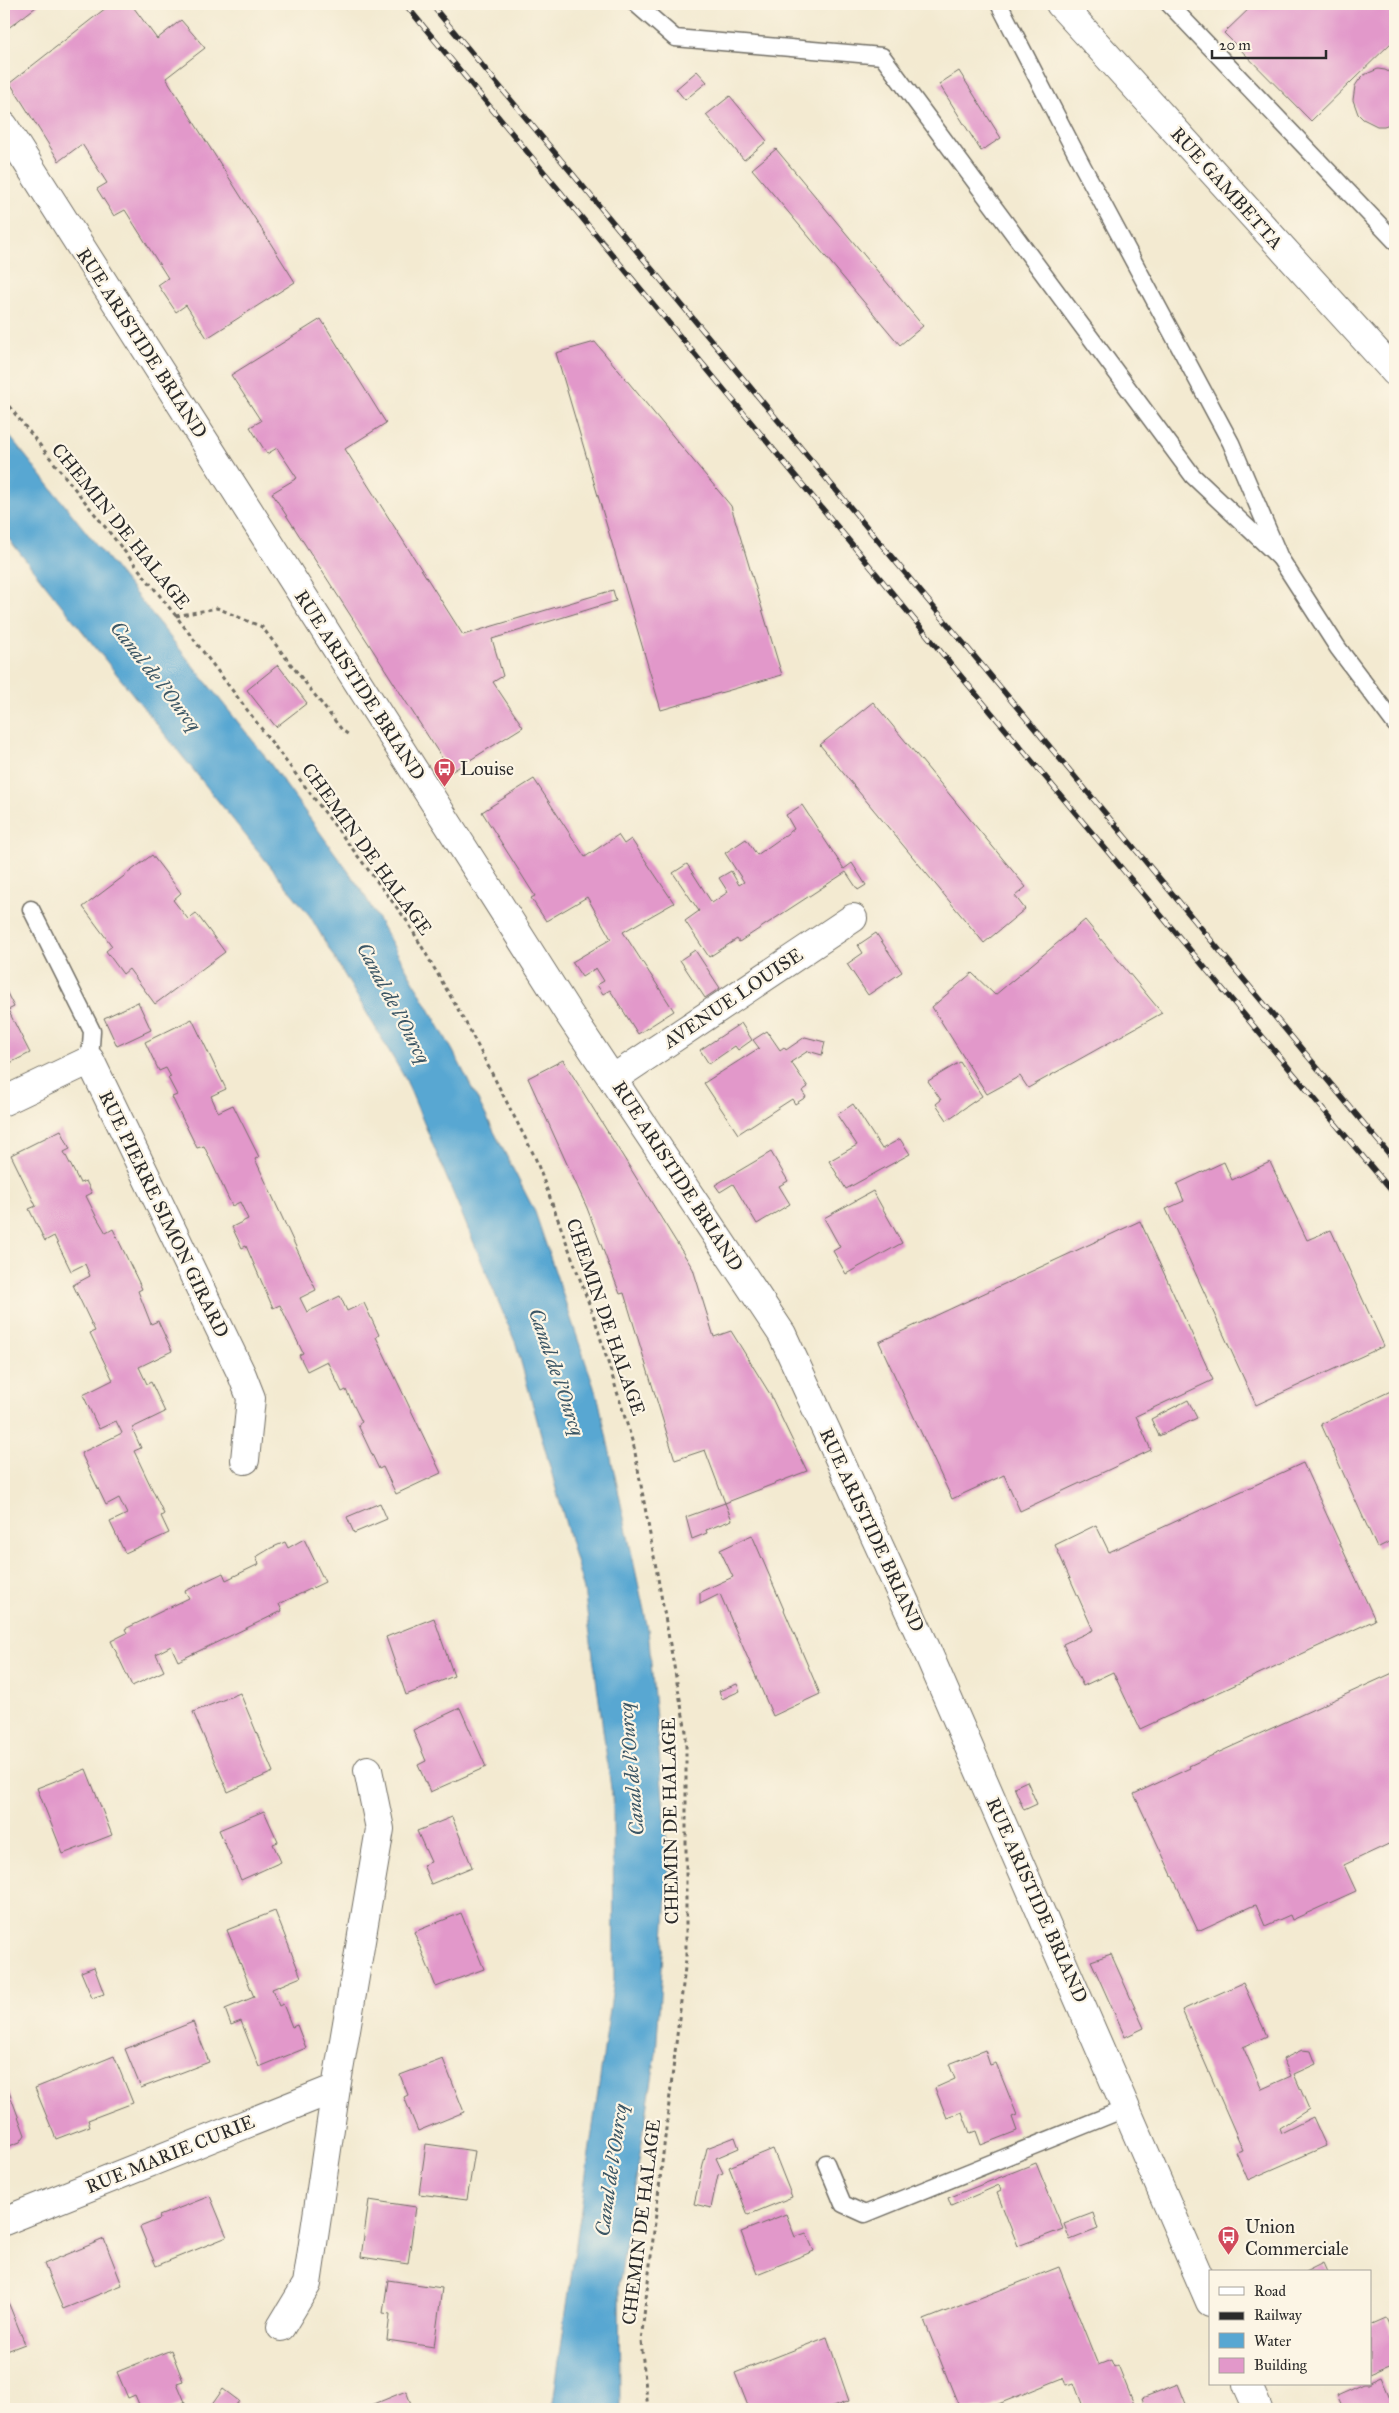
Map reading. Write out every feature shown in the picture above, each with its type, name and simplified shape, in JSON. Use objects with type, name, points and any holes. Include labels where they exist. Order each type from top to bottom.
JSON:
[{"type":"street","name":"RUE GAMBETTA","points":[[1060,4],[1395,372]]},
{"type":"street","name":"RUE ARISTIDE BRIAND","points":[[4,126],[569,1014],[614,1078],[782,1334],[926,1646],[1209,2300]]},
{"type":"street","name":"AVENUE LOUISE","points":[[614,1078],[853,918]]},
{"type":"street","points":[[4,1101],[90,1060]]},
{"type":"street","name":"RUE PIERRE SIMON GIRARD","points":[[90,1060],[242,1375],[251,1398],[245,1460]]},
{"type":"street","points":[[281,2327],[307,2284],[336,2088],[380,1828],[368,1770]]},
{"type":"street","name":"RUE MARIE CURIE","points":[[4,2221],[336,2088]]},
{"type":"street","points":[[1248,2386],[1258,2409]]},
{"type":"lane","points":[[636,4],[675,38],[882,56],[1193,476],[1280,558]]},
{"type":"lane","points":[[999,4],[1082,167],[1231,443],[1280,558],[1338,648],[1395,724]]},
{"type":"lane","points":[[1169,4],[1395,241]]},
{"type":"lane","points":[[31,909],[92,1031],[90,1060]]},
{"type":"lane","points":[[826,2163],[843,2204],[865,2214],[1126,2108]]},
{"type":"path","name":"CHEMIN DE HALAGE","points":[[4,400],[176,616],[407,921],[467,1025],[534,1157],[595,1320],[634,1446],[686,1732],[686,1959],[641,2342],[648,2409]]},
{"type":"path","points":[[176,616],[218,608],[262,627],[342,730],[356,740]]},
{"type":"water","name":"Canal de l'Ourcq","points":[[4,429],[261,751],[361,889],[453,1051],[535,1212],[599,1402],[648,1629],[669,1867],[656,2054],[619,2286],[620,2409],[552,2409],[614,1981],[613,1803],[584,1590],[516,1344],[406,1080],[310,916],[4,533]]},
{"type":"building","points":[[4,4],[40,4],[7,29],[4,25]]},
{"type":"building","points":[[111,4],[131,4],[157,39],[181,20],[205,48],[166,78],[295,282],[207,338],[186,305],[176,312],[158,285],[168,278],[125,210],[114,216],[97,189],[107,183],[82,144],[59,161],[10,83]]},
{"type":"building","points":[[1254,4],[1395,4],[1395,43],[1393,41],[1311,121],[1224,33]]},
{"type":"building","points":[[1378,69],[1395,75],[1395,122],[1384,126],[1377,126],[1363,119],[1358,114],[1353,100],[1355,86],[1359,80],[1364,75]]},
{"type":"building","points":[[697,71],[707,82],[685,100],[676,89]]},
{"type":"building","points":[[959,71],[1001,138],[981,151],[939,84]]},
{"type":"building","points":[[730,96],[767,141],[744,160],[706,115]]},
{"type":"building","points":[[776,149],[923,326],[900,345],[752,169]]},
{"type":"building","points":[[321,319],[386,423],[345,449],[463,635],[613,590],[616,601],[492,639],[503,676],[493,682],[523,727],[451,772],[272,493],[297,478],[277,448],[267,454],[250,427],[261,421],[231,375]]},
{"type":"building","points":[[595,342],[731,506],[782,675],[661,710],[556,353]]},
{"type":"building","points":[[278,665],[307,703],[276,727],[247,690]]},
{"type":"building","points":[[873,702],[1026,887],[1015,896],[1025,909],[984,943],[820,745]]},
{"type":"building","points":[[534,779],[585,857],[618,835],[624,844],[631,839],[674,903],[623,932],[674,1011],[638,1034],[610,990],[603,994],[597,985],[604,981],[596,968],[582,977],[572,962],[611,939],[587,897],[546,921],[531,898],[535,896],[482,812]]},
{"type":"building","points":[[802,805],[844,869],[852,863],[866,885],[858,890],[846,872],[739,942],[737,939],[709,957],[685,921],[699,911],[673,873],[687,864],[712,903],[728,892],[719,878],[731,871],[739,885],[744,882],[725,853],[746,839],[757,855],[794,829],[786,815]]},
{"type":"building","points":[[152,855],[181,893],[173,900],[188,919],[196,913],[225,952],[155,1004],[129,969],[123,974],[106,951],[112,946],[83,907]]},
{"type":"building","points":[[1085,920],[1162,1013],[1028,1088],[1020,1076],[987,1094],[932,1007],[972,973],[995,995]]},
{"type":"building","points":[[876,933],[902,972],[868,995],[847,964],[863,953],[858,945]]},
{"type":"building","points":[[695,950],[720,988],[705,998],[680,960]]},
{"type":"building","points":[[4,987],[14,1007],[8,1010],[30,1053],[4,1066]]},
{"type":"building","points":[[138,1002],[151,1030],[117,1046],[104,1018]]},
{"type":"building","points":[[192,1019],[226,1089],[211,1096],[218,1112],[233,1105],[259,1157],[255,1159],[316,1290],[300,1298],[307,1312],[340,1296],[347,1311],[364,1303],[379,1335],[376,1337],[441,1473],[396,1494],[383,1467],[379,1469],[358,1425],[362,1422],[346,1390],[342,1392],[327,1361],[307,1371],[299,1355],[303,1353],[280,1305],[273,1308],[246,1246],[242,1248],[232,1227],[248,1219],[240,1202],[232,1206],[204,1146],[197,1148],[172,1097],[177,1095],[168,1078],[171,1077],[166,1068],[159,1071],[145,1042]]},
{"type":"building","points":[[741,1023],[752,1040],[738,1050],[735,1046],[709,1064],[700,1050]]},
{"type":"building","points":[[767,1031],[780,1050],[784,1047],[786,1050],[805,1037],[825,1042],[822,1055],[808,1051],[791,1062],[808,1087],[802,1091],[806,1097],[795,1104],[792,1099],[738,1134],[704,1083],[759,1048],[753,1040]]},
{"type":"building","points":[[563,1060],[693,1269],[714,1337],[731,1331],[770,1394],[807,1471],[725,1503],[705,1450],[675,1460],[624,1293],[620,1294],[587,1208],[528,1078]]},
{"type":"building","points":[[960,1062],[982,1096],[947,1120],[936,1104],[941,1100],[928,1081]]},
{"type":"building","points":[[853,1104],[882,1149],[900,1139],[910,1154],[846,1189],[829,1161],[857,1145],[837,1115]]},
{"type":"building","points":[[61,1130],[70,1149],[64,1152],[80,1183],[86,1181],[92,1193],[86,1196],[96,1216],[106,1233],[113,1229],[142,1289],[138,1291],[151,1324],[158,1321],[172,1351],[139,1367],[147,1384],[151,1382],[165,1412],[132,1428],[141,1448],[134,1451],[164,1514],[161,1516],[169,1533],[125,1553],[110,1522],[127,1514],[119,1498],[106,1505],[81,1453],[122,1433],[116,1421],[99,1429],[83,1395],[113,1380],[90,1333],[95,1331],[73,1285],[90,1276],[85,1264],[71,1271],[54,1236],[45,1241],[29,1209],[36,1206],[11,1155]]},
{"type":"building","points":[[771,1152],[788,1181],[779,1186],[790,1204],[757,1224],[733,1184],[720,1192],[715,1185]]},
{"type":"building","points":[[1224,1162],[1232,1180],[1270,1162],[1307,1240],[1331,1230],[1384,1346],[1256,1405],[1166,1209],[1184,1201],[1177,1184]]},
{"type":"building","points":[[873,1191],[902,1243],[846,1274],[833,1251],[840,1247],[824,1218]]},
{"type":"building","points":[[1140,1221],[1213,1380],[1136,1416],[1151,1450],[1020,1511],[1004,1475],[952,1499],[879,1342]]},
{"type":"building","points":[[1395,1389],[1395,1539],[1377,1548],[1321,1424]]},
{"type":"building","points":[[1188,1400],[1197,1418],[1159,1436],[1151,1419]]},
{"type":"building","points":[[1303,1463],[1375,1620],[1140,1729],[1113,1672],[1083,1686],[1063,1644],[1093,1630],[1055,1545],[1096,1525],[1109,1552]]},
{"type":"building","points":[[380,1503],[387,1519],[354,1533],[347,1517]]},
{"type":"building","points":[[725,1503],[732,1520],[706,1530],[707,1533],[692,1539],[686,1517]]},
{"type":"building","points":[[752,1535],[820,1694],[773,1716],[720,1594],[700,1604],[700,1592],[733,1577],[720,1550]]},
{"type":"building","points":[[304,1539],[325,1582],[279,1604],[282,1611],[178,1661],[171,1646],[156,1654],[164,1671],[132,1686],[111,1641],[127,1633],[125,1629],[189,1598],[185,1591],[223,1573],[226,1580],[259,1564],[256,1557],[271,1548],[285,1542],[288,1548]]},
{"type":"building","points":[[434,1618],[454,1676],[406,1695],[386,1637]]},
{"type":"building","points":[[1395,1672],[1395,1841],[1344,1865],[1356,1891],[1292,1920],[1290,1915],[1265,1926],[1256,1905],[1198,1931],[1134,1794],[1190,1768],[1189,1766]]},
{"type":"building","points":[[737,1684],[740,1691],[722,1699],[719,1691]]},
{"type":"building","points":[[240,1693],[273,1772],[228,1792],[193,1712]]},
{"type":"building","points":[[460,1708],[486,1767],[430,1792],[418,1765],[426,1761],[413,1730]]},
{"type":"building","points":[[86,1769],[112,1835],[63,1854],[37,1788]]},
{"type":"building","points":[[1027,1781],[1037,1804],[1024,1810],[1014,1787]]},
{"type":"building","points":[[264,1811],[278,1842],[273,1844],[281,1862],[241,1880],[219,1830]]},
{"type":"building","points":[[452,1817],[472,1867],[431,1884],[423,1865],[431,1862],[417,1831]]},
{"type":"building","points":[[275,1911],[301,1977],[272,1989],[279,2006],[283,2004],[292,2027],[297,2025],[306,2048],[259,2067],[241,2021],[231,2025],[225,2009],[254,1997],[227,1930]]},
{"type":"building","points":[[461,1913],[484,1969],[436,1987],[414,1932]]},
{"type":"building","points":[[1111,1954],[1144,2028],[1125,2037],[1091,1961]]},
{"type":"building","points":[[94,1967],[104,1994],[92,1998],[81,1972]]},
{"type":"building","points":[[1243,1983],[1267,2036],[1243,2047],[1262,2089],[1291,2076],[1283,2059],[1302,2050],[1311,2051],[1316,2064],[1294,2074],[1309,2109],[1279,2128],[1281,2133],[1313,2117],[1326,2146],[1248,2180],[1236,2152],[1243,2150],[1182,2010]]},
{"type":"building","points":[[193,2022],[209,2062],[141,2088],[125,2049]]},
{"type":"building","points":[[985,2050],[990,2065],[996,2063],[1017,2115],[1012,2117],[1017,2131],[981,2145],[976,2131],[970,2133],[962,2112],[947,2118],[935,2088],[955,2079],[949,2064]]},
{"type":"building","points":[[114,2056],[133,2103],[88,2120],[90,2126],[56,2139],[35,2088]]},
{"type":"building","points":[[443,2059],[464,2112],[418,2131],[404,2097],[408,2095],[400,2075]]},
{"type":"building","points":[[9,2092],[25,2135],[20,2142],[4,2148],[4,2094]]},
{"type":"building","points":[[735,2137],[739,2148],[716,2158],[723,2173],[718,2175],[711,2208],[694,2204],[707,2148]]},
{"type":"building","points":[[426,2144],[475,2151],[467,2200],[419,2194]]},
{"type":"building","points":[[773,2149],[792,2197],[748,2215],[729,2167]]},
{"type":"building","points":[[1036,2163],[1063,2229],[1018,2246],[997,2193],[1001,2191],[999,2185],[951,2206],[948,2198]]},
{"type":"building","points":[[210,2196],[227,2237],[156,2266],[140,2227],[160,2219],[159,2216]]},
{"type":"building","points":[[369,2200],[416,2207],[408,2264],[361,2257]]},
{"type":"building","points":[[1093,2213],[1098,2229],[1070,2240],[1064,2224]]},
{"type":"building","points":[[786,2214],[795,2237],[806,2233],[814,2251],[757,2274],[741,2232]]},
{"type":"building","points":[[104,2239],[122,2285],[63,2309],[44,2264]]},
{"type":"building","points":[[1323,2263],[1326,2270],[1309,2270]]},
{"type":"building","points":[[1059,2267],[1098,2365],[1111,2360],[1114,2367],[1118,2365],[1136,2409],[1084,2409],[1074,2383],[1066,2385],[1063,2378],[986,2409],[960,2409],[924,2320]]},
{"type":"building","points":[[388,2280],[442,2288],[434,2347],[387,2340],[390,2314],[383,2313]]},
{"type":"building","points":[[4,2292],[25,2344],[4,2352]]},
{"type":"building","points":[[1386,2318],[1395,2338],[1395,2364],[1372,2374],[1372,2324]]},
{"type":"building","points":[[827,2337],[849,2401],[827,2409],[752,2409],[750,2405],[748,2406],[735,2373]]},
{"type":"building","points":[[171,2350],[183,2381],[177,2383],[185,2402],[167,2409],[141,2409],[135,2395],[128,2398],[117,2372]]},
{"type":"building","points":[[1381,2377],[1395,2409],[1343,2409],[1337,2396],[1360,2386],[1372,2386],[1372,2381]]},
{"type":"building","points":[[1178,2384],[1188,2409],[1146,2409],[1142,2398]]},
{"type":"building","points":[[223,2389],[239,2401],[233,2409],[209,2409]]},
{"type":"building","points":[[406,2391],[413,2409],[362,2409]]},
{"type":"railway","points":[[405,4],[965,681],[1395,1195]]},
{"type":"railway","points":[[431,4],[1395,1161]]},
{"type":"place","name":"Louise","points":[[444,787]]},
{"type":"place","name":"Union Commerciale","points":[[1229,2256]]}]
